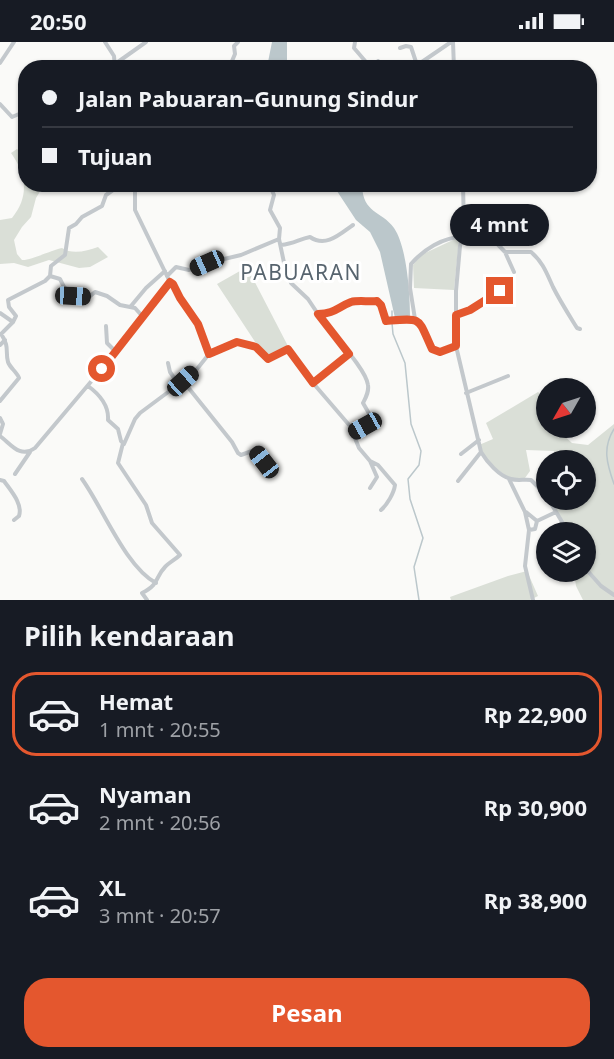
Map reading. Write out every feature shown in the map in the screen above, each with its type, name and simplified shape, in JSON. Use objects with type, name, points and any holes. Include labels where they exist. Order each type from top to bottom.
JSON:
[{"type":"street","points":[[0,63],[14,42]]},
{"type":"street","points":[[105,42],[114,60]]},
{"type":"street","points":[[124,60],[146,42]]},
{"type":"street","points":[[232,60],[235,54],[234,46],[238,42]]},
{"type":"street","points":[[355,42],[354,48],[364,60]]},
{"type":"street","points":[[424,60],[452,42],[453,60]]},
{"type":"street","points":[[400,48],[406,44],[411,47],[414,60]]},
{"type":"street","points":[[0,104],[12,117],[18,114]]},
{"type":"street","points":[[0,400],[19,378],[7,360],[5,340],[0,333],[14,322],[16,316],[9,307],[8,300],[45,281],[50,276],[51,266],[65,255],[69,228],[82,217],[102,206],[106,195],[110,192]]},
{"type":"street","points":[[135,192],[135,210],[170,282],[198,324],[209,354]]},
{"type":"street","points":[[273,192],[270,210],[279,223],[279,239],[291,283],[308,299],[362,369],[367,380],[368,393],[363,403],[371,417],[365,426],[353,432]]},
{"type":"street","points":[[463,192],[463,235],[456,291],[456,346],[481,452],[491,465],[509,478],[525,512],[529,530],[525,566],[533,600]]},
{"type":"street","points":[[281,245],[295,244],[303,238],[310,237],[316,241],[332,240],[353,225]]},
{"type":"street","points":[[456,346],[436,352],[431,347],[423,327],[415,319],[410,288],[411,264],[432,246],[452,238],[485,231],[498,248],[505,252],[531,252],[535,255],[550,276],[552,285],[577,328],[580,329]]},
{"type":"street","points":[[167,276],[176,267],[189,270],[241,255],[279,239]]},
{"type":"street","points":[[505,252],[514,272]]},
{"type":"street","points":[[131,306],[165,271]]},
{"type":"street","points":[[50,276],[60,279],[73,296],[89,297],[95,292],[107,296],[120,305],[131,306],[143,317]]},
{"type":"street","points":[[15,474],[31,451],[116,352],[170,282]]},
{"type":"street","points":[[456,315],[470,310],[500,291]]},
{"type":"street","points":[[318,314],[330,314],[354,301],[364,303],[375,301],[381,305],[386,321],[415,319]]},
{"type":"street","points":[[0,313],[14,322]]},
{"type":"street","points":[[106,326],[107,343],[116,352]]},
{"type":"street","points":[[0,345],[5,340]]},
{"type":"street","points":[[123,443],[126,442],[135,419],[140,413],[181,383],[209,354],[237,342],[256,347],[268,359],[288,349],[329,404],[342,415],[353,432],[359,448],[370,461],[377,477],[370,488]]},
{"type":"street","points":[[313,383],[349,354]]},
{"type":"street","points":[[168,363],[170,372],[232,442],[238,453],[241,455],[252,450],[264,462]]},
{"type":"street","points":[[466,393],[508,376]]},
{"type":"street","points":[[88,386],[104,403],[108,411],[108,420],[118,429],[123,443],[118,463],[146,505],[152,523],[180,555],[161,570],[160,578],[156,583],[142,593],[147,600]]},
{"type":"street","points":[[0,418],[3,424],[0,435],[17,450],[31,451]]},
{"type":"street","points":[[461,454],[479,440]]},
{"type":"street","points":[[458,481],[481,452]]},
{"type":"street","points":[[370,461],[378,465],[395,485],[394,491],[381,510]]},
{"type":"street","points":[[509,478],[531,480],[536,485]]},
{"type":"street","points":[[82,479],[95,497],[113,533],[142,571],[156,583]]},
{"type":"street","points":[[0,480],[4,481],[21,510],[19,516],[14,520]]},
{"type":"street","points":[[525,512],[537,521]]},
{"type":"street","points":[[537,521],[556,512],[562,522]]},
{"type":"street","points":[[529,530],[535,529],[537,521]]},
{"type":"street","points":[[596,580],[614,595]]},
{"type":"shaded area","points":[[272,42],[287,42],[287,60],[268,60]]},
{"type":"shaded area","points":[[18,150],[18,165],[16,161],[11,153]]},
{"type":"shaded area","points":[[40,192],[31,217],[14,240],[17,254],[22,260],[62,248],[75,252],[98,247],[108,257],[90,267],[79,268],[49,260],[28,267],[14,263],[0,264],[0,220],[12,218],[22,202],[24,193]]},
{"type":"shaded area","points":[[338,192],[363,192],[369,207],[394,228],[405,258],[410,317],[395,318],[380,252],[370,232],[356,220]]},
{"type":"shaded area","points":[[455,239],[459,240],[454,290],[414,288],[413,265],[421,255]]},
{"type":"shaded area","points":[[247,267],[289,348],[267,360],[217,284]]},
{"type":"shaded area","points":[[536,393],[536,438],[567,438],[572,443],[588,445],[614,424],[614,600],[583,600],[576,586],[575,582],[596,582],[596,522],[562,522],[554,510],[596,510],[596,450],[526,450],[530,471],[525,478],[509,478],[485,460],[479,445],[493,439],[486,423]]},
{"type":"shaded area","points":[[527,571],[538,596],[530,600],[451,600],[450,597]]},
{"type":"waterway","points":[[392,311],[392,318]]},
{"type":"waterway","points":[[392,323],[393,334],[405,363],[411,424],[421,451],[419,465],[408,479],[410,499],[423,538],[414,567],[419,600]]},
{"type":"waterway","points":[[614,429],[607,449],[609,470],[614,484]]},
{"type":"district","name":"PABUARAN","points":[[301,273]]},
{"type":"route","points":[[102,369],[170,282],[198,324],[209,354],[237,342],[251,344],[268,359],[288,349],[313,383],[349,354],[318,314],[330,314],[354,301],[364,303],[377,301],[381,305],[386,321],[415,319],[421,323],[432,349],[440,352],[456,346],[456,315],[470,310],[500,291]]}]
